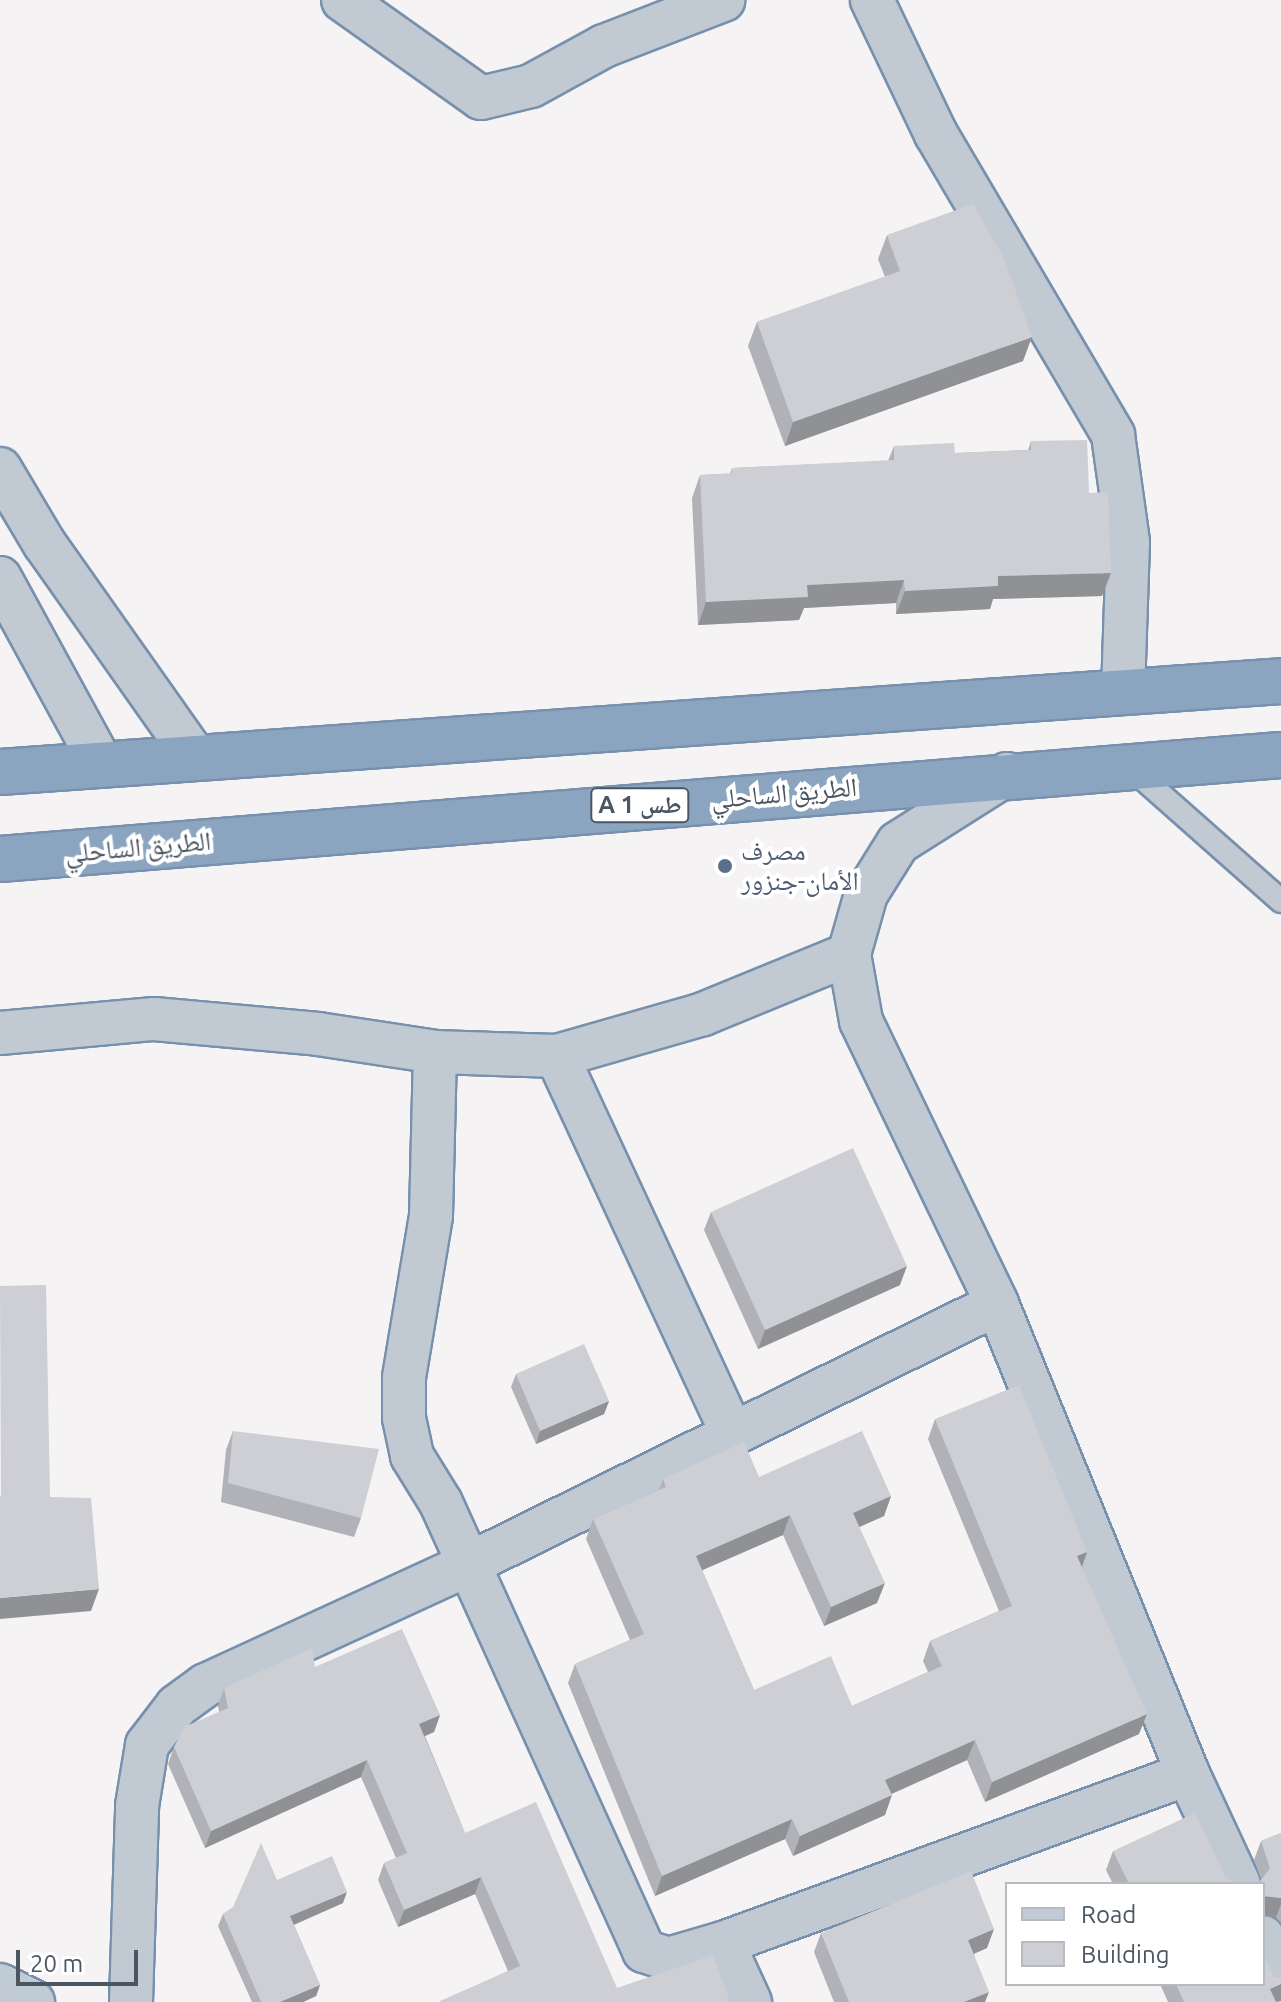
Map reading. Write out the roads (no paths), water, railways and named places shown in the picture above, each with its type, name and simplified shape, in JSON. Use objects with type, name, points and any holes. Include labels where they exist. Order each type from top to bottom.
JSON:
[{"type":"highway","points":[[0,772],[1281,681]]},
{"type":"highway","name":"الطريق الساحلي","points":[[0,859],[1007,774],[1281,755]]},
{"type":"street","points":[[343,0],[481,98],[531,86],[604,46],[723,0]]},
{"type":"street","points":[[872,0],[936,134],[1113,435],[1128,542],[1123,692]]},
{"type":"street","points":[[0,469],[44,543],[195,757]]},
{"type":"street","points":[[0,578],[101,763]]},
{"type":"street","points":[[1007,774],[898,843],[866,894],[849,954],[861,1021],[997,1304],[1188,1774],[1238,1882]]},
{"type":"street","points":[[0,1033],[154,1019],[318,1034],[435,1052],[557,1056],[703,1014],[849,954]]},
{"type":"street","points":[[435,1052],[431,1216],[404,1378],[404,1418],[412,1456],[441,1503],[637,1941],[655,1958],[668,1959],[723,1943],[1188,1774]]},
{"type":"street","points":[[557,1056],[731,1431]]},
{"type":"street","points":[[131,2002],[137,1806],[147,1745],[177,1706],[206,1685],[467,1565],[731,1431],[997,1304]]},
{"type":"street","points":[[1265,1941],[1281,1976]]},
{"type":"street","points":[[723,1943],[750,2002]]},
{"type":"street","points":[[0,1986],[32,2002]]},
{"type":"lane","points":[[1129,765],[1281,901]]},
{"type":"place","name":"مصرف الأمان-جنزور","points":[[725,866]]}]
